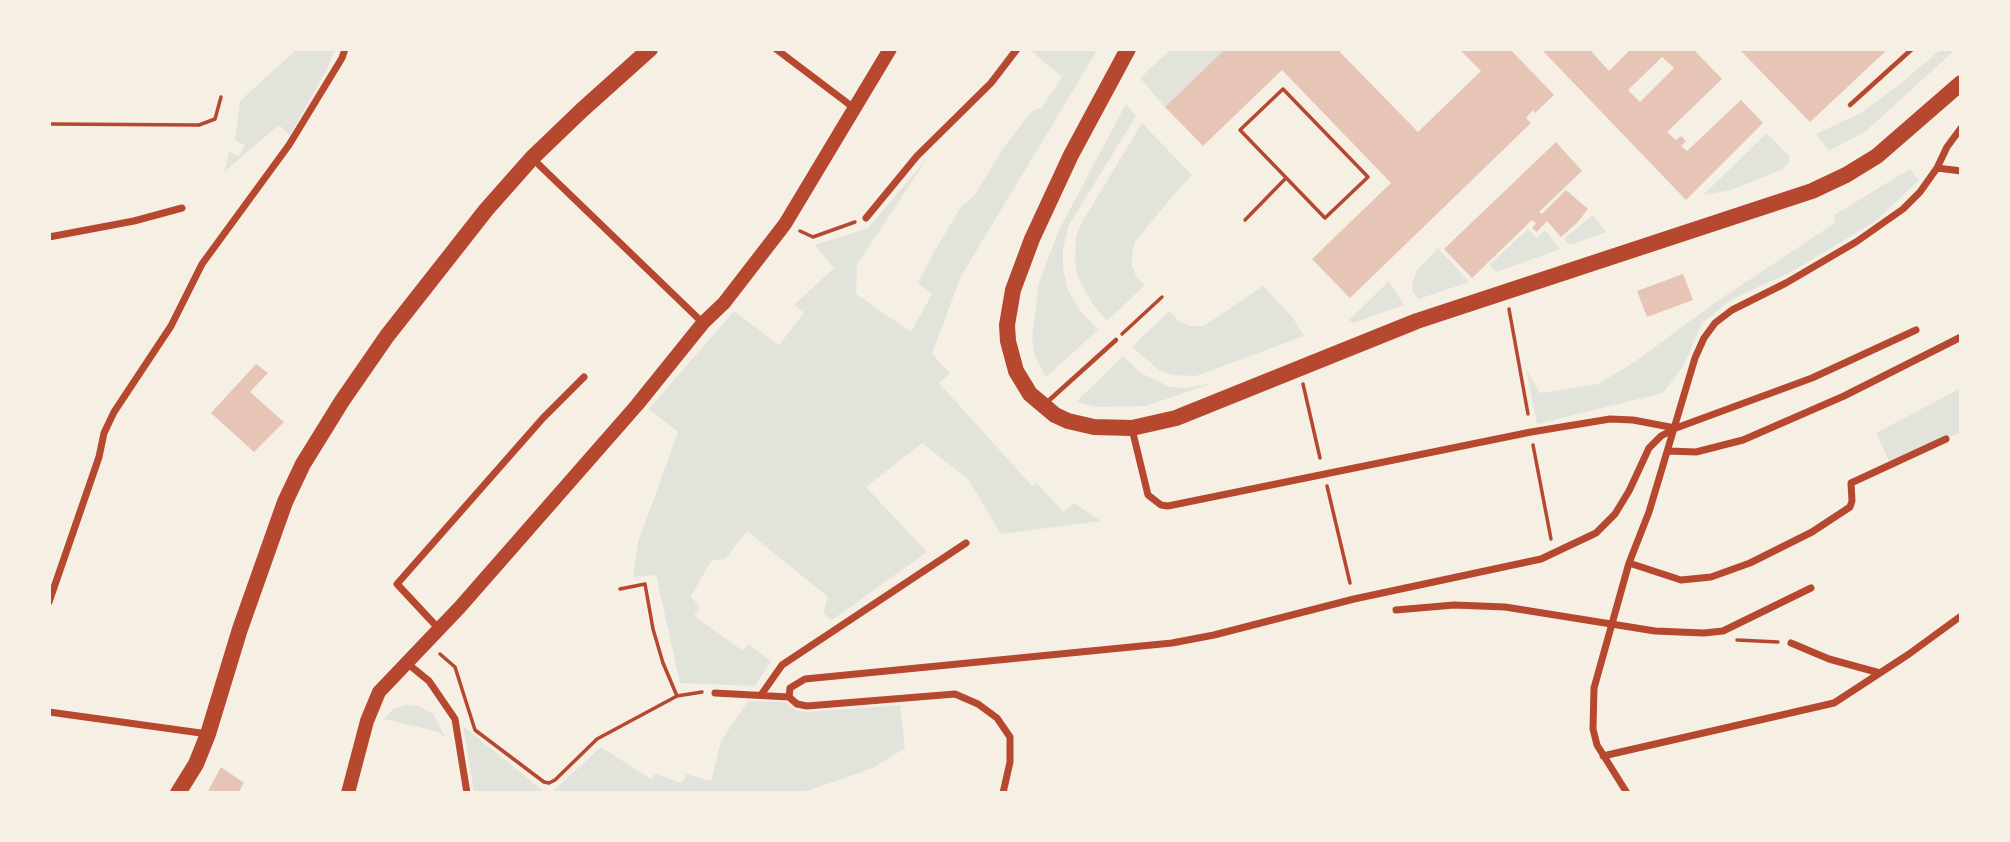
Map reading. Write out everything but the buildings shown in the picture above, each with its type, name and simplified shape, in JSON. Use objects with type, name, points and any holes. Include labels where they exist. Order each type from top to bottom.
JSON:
[{"type":"main road","points":[[178,793],[208,734],[260,570],[285,502],[303,464],[342,401],[440,267],[532,158],[650,49]]},
{"type":"main road","points":[[348,793],[375,699],[637,405],[703,323],[724,303],[785,224],[890,49]]},
{"type":"main road","points":[[1128,49],[1071,155],[1031,239],[1011,300],[1007,325],[1011,356],[1022,383],[1042,407],[1081,425],[1132,428],[1198,411],[1417,321],[1812,191],[1877,156],[1961,83]]},
{"type":"street","points":[[49,602],[99,457],[104,433],[114,412],[171,326],[202,264],[289,145],[345,49]]},
{"type":"street","points":[[776,49],[855,109]]},
{"type":"street","points":[[866,218],[917,156],[991,83],[1017,49]]},
{"type":"street","points":[[1627,793],[1603,756],[1593,729],[1592,711],[1601,662],[1629,563],[1649,512],[1695,358],[1714,323],[1732,310],[1786,283],[1903,209],[1920,191],[1961,128]]},
{"type":"street","points":[[532,158],[703,323]]},
{"type":"street","points":[[1937,167],[1961,171]]},
{"type":"street","points":[[49,237],[183,208]]},
{"type":"street","points":[[789,697],[790,688],[805,679],[1172,643],[1354,599],[1541,559],[1596,533],[1615,514],[1648,449],[1661,436],[1812,378],[1916,330]]},
{"type":"street","points":[[1668,451],[1696,452],[1743,440],[1833,401],[1961,337]]},
{"type":"street","points":[[439,630],[397,584],[583,377]]},
{"type":"street","points":[[1132,428],[1148,495],[1161,505],[1168,506],[1531,432],[1610,419],[1633,420],[1676,428]]},
{"type":"street","points":[[1629,563],[1681,580],[1711,577],[1750,563],[1812,532],[1850,507],[1851,483],[1946,439]]},
{"type":"street","points":[[761,695],[782,665],[965,543]]},
{"type":"street","points":[[1396,610],[1454,605],[1505,607],[1655,631],[1704,633],[1723,631],[1811,588]]},
{"type":"street","points":[[1603,756],[1834,703],[1961,616]]},
{"type":"street","points":[[1791,643],[1829,659],[1880,673]]},
{"type":"street","points":[[408,664],[429,681],[455,719],[467,793]]},
{"type":"street","points":[[715,693],[789,697],[797,704],[807,706],[955,694],[978,704],[997,718],[1010,737],[1010,762],[1003,793]]},
{"type":"street","points":[[49,712],[208,734]]},
{"type":"lane","points":[[1850,105],[1912,49]]},
{"type":"lane","points":[[1042,407],[1116,340]]},
{"type":"path","points":[[1283,89],[1368,177],[1325,218],[1286,178],[1240,130],[1283,89]]},
{"type":"path","points":[[49,124],[199,125],[215,119],[221,97]]},
{"type":"path","points":[[1245,220],[1286,178]]},
{"type":"path","points":[[799,231],[813,237],[866,218]]},
{"type":"path","points":[[1116,340],[1162,297]]},
{"type":"path","points":[[1509,309],[1528,414]]},
{"type":"path","points":[[1303,382],[1320,458]]},
{"type":"path","points":[[1533,445],[1551,539]]},
{"type":"path","points":[[1326,486],[1350,583]]},
{"type":"path","points":[[620,589],[645,584],[653,629],[677,696]]},
{"type":"path","points":[[440,654],[455,667],[475,730],[544,782],[550,783],[597,739],[677,696],[694,692],[715,693]]},
{"type":"shaded area","points":[[297,49],[335,49],[327,69],[290,135],[279,125],[225,171],[229,151],[239,156],[245,145],[235,140],[240,101]]},
{"type":"shaded area","points":[[1029,49],[1098,49],[961,276],[932,354],[950,373],[939,383],[1032,486],[1036,483],[1064,512],[1074,503],[1101,521],[1001,534],[968,479],[922,443],[866,487],[927,552],[832,620],[823,613],[828,597],[747,531],[725,559],[711,561],[691,596],[700,608],[694,616],[743,651],[748,644],[771,661],[755,686],[680,683],[656,575],[633,577],[638,542],[678,432],[649,409],[734,311],[779,345],[804,313],[794,305],[834,268],[815,245],[868,228],[928,157],[857,265],[856,294],[911,332],[932,294],[918,283],[934,252],[961,207],[974,196],[1004,147],[1032,111],[1042,107],[1062,77]]},
{"type":"shaded area","points":[[1171,49],[1225,49],[1165,107],[1140,78]]},
{"type":"shaded area","points":[[1941,49],[1956,49],[1866,131],[1829,151],[1816,134],[1859,114],[1899,85]]},
{"type":"shaded area","points":[[1126,104],[1136,116],[1069,225],[1063,249],[1063,269],[1068,290],[1079,309],[1098,330],[1046,377],[1035,357],[1032,338],[1039,283],[1059,230]]},
{"type":"shaded area","points":[[1142,123],[1192,175],[1135,242],[1132,265],[1136,276],[1145,285],[1107,321],[1092,303],[1077,275],[1076,236]]},
{"type":"shaded area","points":[[1767,133],[1790,157],[1781,170],[1731,190],[1703,195]]},
{"type":"shaded area","points":[[1910,169],[1919,180],[1876,221],[1791,272],[1732,299],[1702,323],[1684,365],[1663,393],[1537,424],[1526,369],[1540,393],[1598,384],[1633,363],[1713,304],[1835,223],[1834,215]]},
{"type":"shaded area","points":[[1593,215],[1606,232],[1570,245],[1564,239]]},
{"type":"shaded area","points":[[1528,229],[1537,238],[1545,230],[1560,249],[1497,272],[1489,265]]},
{"type":"shaded area","points":[[1438,248],[1469,282],[1419,299],[1412,292],[1417,270]]},
{"type":"shaded area","points":[[1389,281],[1404,305],[1353,323],[1349,320]]},
{"type":"shaded area","points":[[1263,286],[1293,318],[1304,336],[1196,376],[1171,375],[1159,370],[1132,347],[1169,311],[1180,322],[1191,326],[1204,326]]},
{"type":"shaded area","points":[[1123,356],[1141,373],[1170,387],[1187,388],[1213,383],[1146,406],[1098,407],[1076,402]]},
{"type":"shaded area","points":[[1961,388],[1961,432],[1891,465],[1876,433]]},
{"type":"shaded area","points":[[748,701],[785,702],[797,711],[809,712],[900,705],[905,748],[873,768],[801,793],[551,793],[601,747],[651,779],[655,774],[682,783],[686,774],[711,781],[721,741]]},
{"type":"shaded area","points":[[405,705],[419,706],[433,714],[446,739],[439,732],[384,719],[393,709]]},
{"type":"shaded area","points":[[463,726],[546,793],[474,793]]}]
